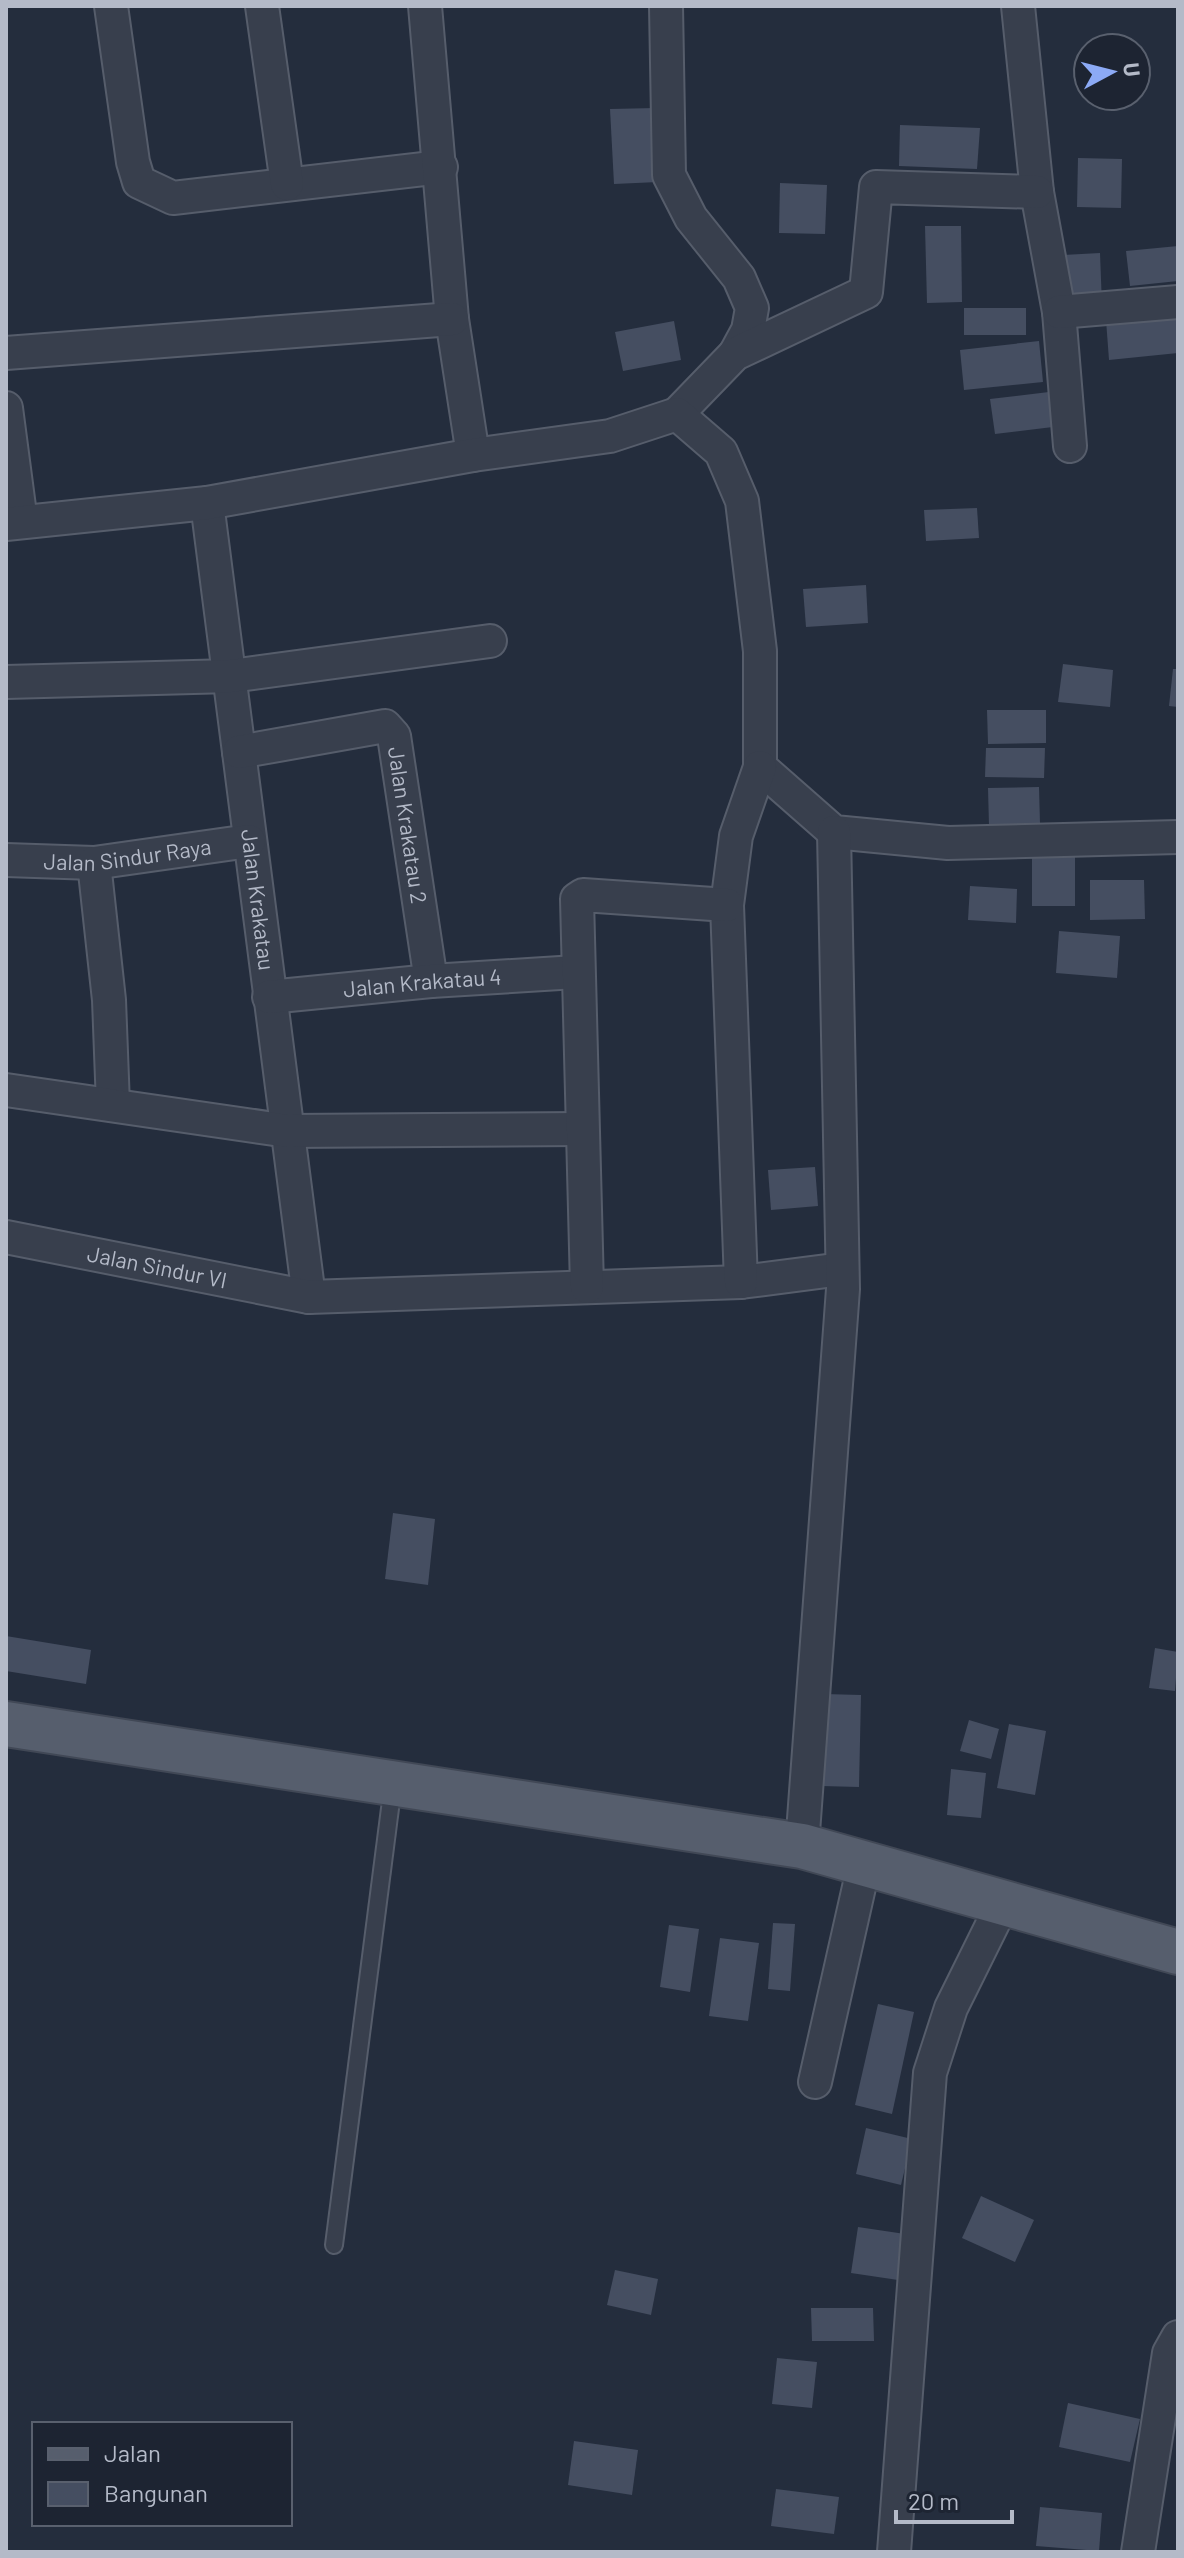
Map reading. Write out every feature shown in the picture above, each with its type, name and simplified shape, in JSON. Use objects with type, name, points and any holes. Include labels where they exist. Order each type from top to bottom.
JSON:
[{"type":"main road","points":[[6,1724],[802,1846],[1178,1952]]},
{"type":"street","points":[[111,6],[133,162],[139,182],[173,198],[441,167]]},
{"type":"street","points":[[262,6],[287,184]]},
{"type":"street","points":[[6,408],[14,523],[207,503],[473,455],[610,436],[677,414],[735,354],[748,330],[752,308],[739,278],[691,218],[669,175],[666,6]]},
{"type":"street","points":[[1018,6],[1037,192],[1059,312],[1070,446]]},
{"type":"street","points":[[430,7],[452,319],[473,455]]},
{"type":"street","points":[[735,354],[866,292],[876,187],[1037,192]]},
{"type":"street","points":[[1059,312],[1178,302]]},
{"type":"street","points":[[6,353],[452,319]]},
{"type":"street","points":[[677,414],[721,452],[742,501],[760,651],[760,767],[736,836],[727,905],[741,1282]]},
{"type":"street","name":"Jalan Krakatau","points":[[207,503],[309,1297]]},
{"type":"street","points":[[6,682],[231,676],[490,641]]},
{"type":"street","name":"Jalan Krakatau 2","points":[[239,752],[385,726],[394,736],[431,981]]},
{"type":"street","points":[[760,767],[834,832],[948,843],[1178,837]]},
{"type":"street","points":[[802,1846],[842,1269],[834,832]]},
{"type":"street","name":"Jalan Sindur Raya","points":[[6,860],[94,863],[249,841]]},
{"type":"street","points":[[94,863],[109,1000],[113,1105]]},
{"type":"street","points":[[587,1287],[576,972],[577,899],[583,895],[727,905]]},
{"type":"street","name":"Jalan Krakatau 4","points":[[269,997],[431,981],[576,972]]},
{"type":"street","points":[[6,1090],[288,1131],[582,1129]]},
{"type":"street","name":"Jalan Sindur VI","points":[[6,1237],[309,1297],[741,1282],[842,1269]]},
{"type":"street","points":[[815,2082],[864,1865]]},
{"type":"street","points":[[894,2552],[930,2073],[951,2008],[1003,1903]]},
{"type":"street","points":[[1138,2552],[1169,2353],[1178,2337]]},
{"type":"lane","points":[[334,2245],[394,1783]]},
{"type":"building","points":[[656,108],[658,182],[614,184],[610,109]]},
{"type":"building","points":[[900,125],[980,128],[977,169],[899,166]]},
{"type":"building","points":[[1078,158],[1122,159],[1121,208],[1077,207]]},
{"type":"building","points":[[780,183],[827,185],[825,234],[779,233]]},
{"type":"building","points":[[925,226],[961,226],[962,302],[927,303]]},
{"type":"building","points":[[1178,246],[1178,281],[1130,286],[1126,251]]},
{"type":"building","points":[[1100,253],[1102,305],[1065,306],[1063,255]]},
{"type":"building","points":[[964,308],[1026,308],[1026,335],[964,335]]},
{"type":"building","points":[[1178,313],[1178,353],[1109,360],[1106,320]]},
{"type":"building","points":[[674,321],[681,360],[623,371],[615,332]]},
{"type":"building","points":[[1039,341],[1043,382],[964,390],[960,350]]},
{"type":"building","points":[[1057,391],[1061,426],[995,434],[990,399]]},
{"type":"building","points":[[977,508],[979,538],[926,541],[924,510]]},
{"type":"building","points":[[866,585],[868,623],[806,627],[803,589]]},
{"type":"building","points":[[1063,664],[1113,670],[1110,707],[1058,702]]},
{"type":"building","points":[[1173,669],[1178,669],[1178,707],[1169,706]]},
{"type":"building","points":[[987,710],[1046,710],[1046,743],[988,744]]},
{"type":"building","points":[[986,748],[1045,748],[1044,778],[985,777]]},
{"type":"building","points":[[1039,787],[1040,824],[989,826],[988,788]]},
{"type":"building","points":[[1032,851],[1075,851],[1075,906],[1032,906]]},
{"type":"building","points":[[1090,880],[1144,880],[1145,919],[1090,920]]},
{"type":"building","points":[[970,886],[1017,889],[1016,923],[968,920]]},
{"type":"building","points":[[1059,931],[1120,936],[1117,978],[1056,973]]},
{"type":"building","points":[[815,1167],[818,1206],[771,1210],[768,1170]]},
{"type":"building","points":[[393,1513],[435,1519],[428,1585],[385,1579]]},
{"type":"building","points":[[6,1636],[91,1650],[86,1684],[6,1671]]},
{"type":"building","points":[[1155,1648],[1178,1652],[1175,1691],[1149,1688]]},
{"type":"building","points":[[824,1694],[861,1695],[859,1787],[821,1786]]},
{"type":"building","points":[[969,1720],[999,1729],[991,1759],[960,1751]]},
{"type":"building","points":[[1009,1724],[1046,1731],[1035,1795],[997,1788]]},
{"type":"building","points":[[951,1769],[986,1773],[981,1818],[947,1815]]},
{"type":"building","points":[[773,1923],[795,1924],[790,1991],[768,1989]]},
{"type":"building","points":[[669,1925],[699,1929],[690,1992],[660,1987]]},
{"type":"building","points":[[720,1938],[759,1943],[748,2021],[709,2016]]},
{"type":"building","points":[[878,2004],[914,2012],[892,2114],[855,2105]]},
{"type":"building","points":[[866,2128],[912,2139],[901,2185],[856,2174]]},
{"type":"building","points":[[981,2196],[1034,2220],[1015,2262],[962,2238]]},
{"type":"building","points":[[858,2227],[905,2234],[898,2280],[851,2273]]},
{"type":"building","points":[[615,2270],[658,2279],[651,2315],[607,2305]]},
{"type":"building","points":[[811,2308],[873,2308],[874,2341],[812,2341]]},
{"type":"building","points":[[777,2358],[817,2362],[812,2408],[772,2404]]},
{"type":"building","points":[[1068,2403],[1140,2419],[1130,2462],[1059,2447]]},
{"type":"building","points":[[574,2441],[638,2450],[632,2495],[568,2485]]},
{"type":"building","points":[[776,2489],[839,2497],[834,2534],[771,2526]]},
{"type":"building","points":[[1040,2507],[1102,2513],[1099,2551],[1036,2546]]}]
